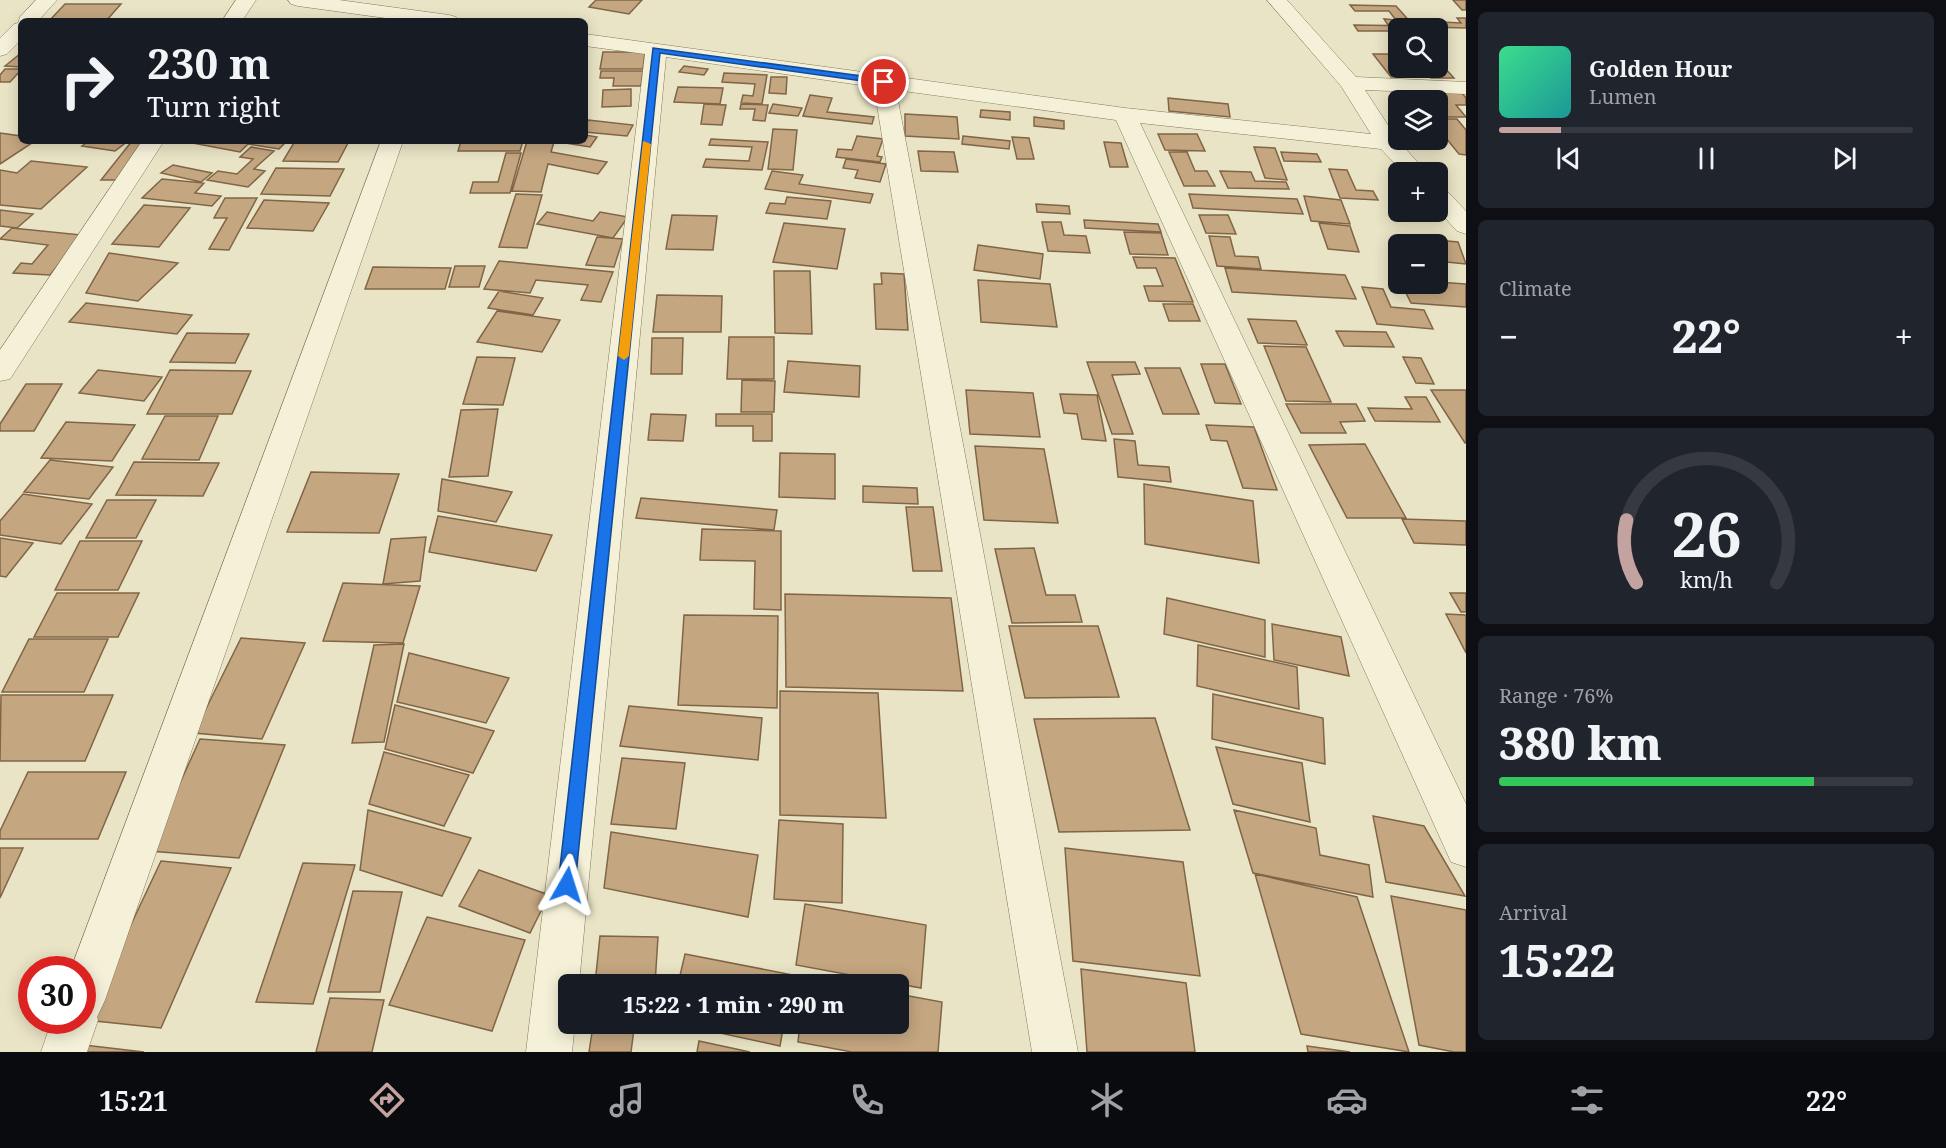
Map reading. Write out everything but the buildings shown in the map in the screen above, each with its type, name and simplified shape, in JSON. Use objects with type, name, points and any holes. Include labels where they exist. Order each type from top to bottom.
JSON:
[{"type":"street","points":[[30,18],[47,0]]},
{"type":"street","points":[[234,18],[246,0]]},
{"type":"street","points":[[298,0],[426,18]]},
{"type":"street","points":[[1277,0],[1350,83],[1388,143]]},
{"type":"street","points":[[0,50],[18,31]]},
{"type":"street","points":[[588,40],[1125,115],[1388,143]]},
{"type":"street","points":[[549,1052],[656,50]]},
{"type":"street","points":[[884,82],[1056,1052]]},
{"type":"street","points":[[1350,83],[1466,88]]},
{"type":"street","points":[[1125,115],[1466,848]]},
{"type":"street","points":[[0,372],[151,144]]},
{"type":"street","points":[[96,961],[391,144]]},
{"type":"street","points":[[1395,150],[1406,162]]},
{"type":"street","points":[[1448,207],[1466,226]]},
{"type":"street","points":[[64,1052],[70,1034]]},
{"type":"slow traffic","points":[[624,356],[646,144]]},
{"type":"route","points":[[567,885],[656,50],[884,82]]}]
